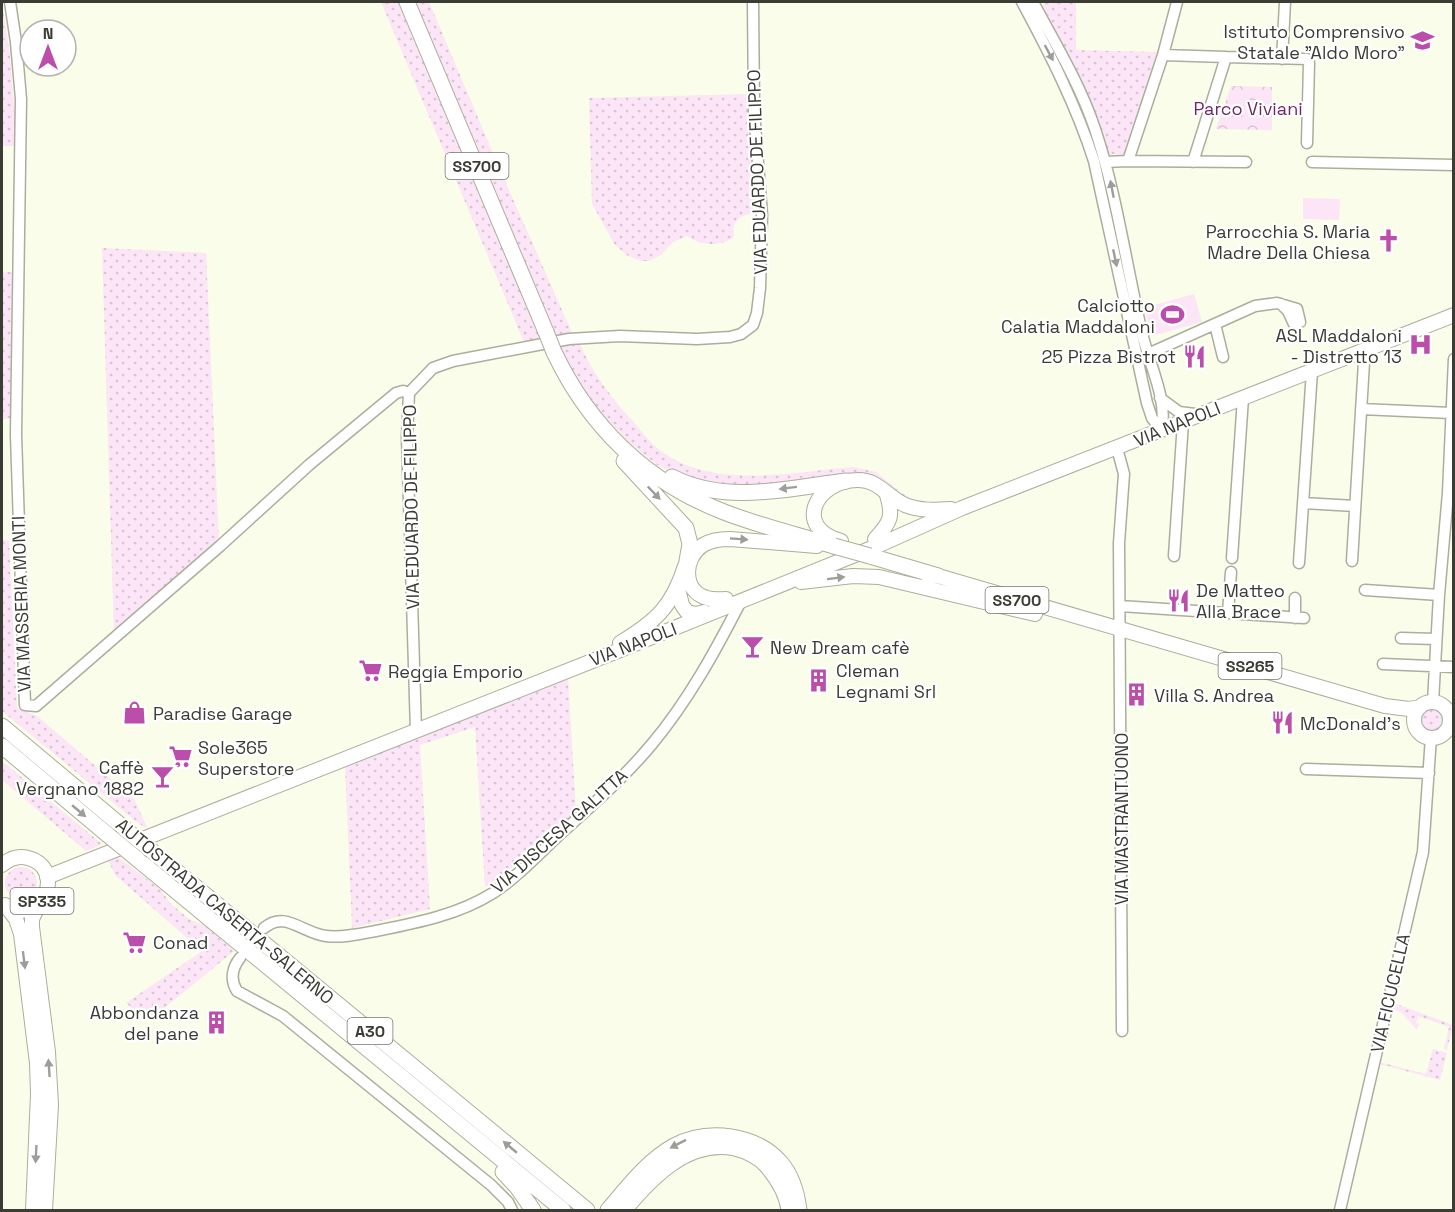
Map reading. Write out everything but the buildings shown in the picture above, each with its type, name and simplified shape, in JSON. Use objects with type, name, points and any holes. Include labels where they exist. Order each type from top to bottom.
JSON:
[{"type":"highway","name":"SS700","points":[[407,2],[554,352],[591,416],[603,430],[637,462],[689,496],[740,518],[835,545],[871,552],[938,576]]},
{"type":"highway","points":[[591,416],[596,429],[606,441],[686,528],[690,544],[687,561]]},
{"type":"highway","points":[[603,430],[619,437],[657,470],[679,481],[706,489],[747,493],[846,481]]},
{"type":"highway","name":"AUTOSTRADA CASERTA-SALERNO","points":[[2,726],[587,1210]]},
{"type":"highway","name":"AUTOSTRADA CASERTA-SALERNO","points":[[2,746],[563,1210]]},
{"type":"highway","points":[[386,1065],[411,1097],[501,1170],[517,1187],[532,1210]]},
{"type":"highway","points":[[626,1202],[649,1164],[675,1145],[688,1139],[723,1136],[747,1140],[781,1163],[798,1199],[799,1210]]},
{"type":"highway","points":[[608,1210],[626,1202],[656,1175],[691,1152],[711,1147],[746,1150],[762,1160],[774,1174],[785,1194],[789,1210]]},
{"type":"highway","points":[[533,1166],[572,1186],[602,1210]]},
{"type":"main road","name":"VIA NAPOLI","points":[[582,664],[761,593],[962,508],[1454,315]]},
{"type":"main road","points":[[835,545],[816,526],[814,516],[818,498],[825,490],[846,481],[870,481],[879,485],[902,503],[921,510],[962,508]]},
{"type":"main road","points":[[886,492],[893,524],[902,534],[907,523],[902,503]]},
{"type":"main road","points":[[871,552],[891,517]]},
{"type":"main road","name":"VIA NAPOLI","points":[[582,664],[618,644],[726,599],[871,552],[902,534]]},
{"type":"main road","points":[[726,599],[706,598],[690,586],[688,571],[690,561],[696,550],[705,543],[730,539],[835,545]]},
{"type":"main road","points":[[618,644],[644,628],[665,608],[678,589],[687,561]]},
{"type":"main road","points":[[778,586],[853,576],[879,577],[1078,624],[1118,628]]},
{"type":"main road","name":"SS700","points":[[938,576],[1118,628]]},
{"type":"main road","points":[[678,589],[684,609],[691,614],[699,614],[735,599],[761,593]]},
{"type":"main road","name":"SS265","points":[[1118,628],[1385,706],[1409,709],[1427,704]]},
{"type":"main road","name":"SP335","points":[[47,877],[582,664]]},
{"type":"main road","points":[[1416,726],[1415,716],[1427,704],[1442,705],[1452,718],[1447,730],[1435,737]]},
{"type":"main road","name":"SS265","points":[[1385,706],[1406,718],[1422,734],[1435,737]]},
{"type":"main road","points":[[1435,737],[1454,732]]},
{"type":"main road","name":"SP335","points":[[2,865],[17,857],[30,858],[41,865],[47,877],[48,889],[39,904],[23,911],[4,904]]},
{"type":"main road","points":[[4,904],[16,919],[21,934],[37,1063],[38,1095],[33,1210]]},
{"type":"main road","points":[[39,904],[32,920],[32,927],[48,1052],[51,1105],[45,1210]]},
{"type":"street","name":"VIA MASSERIA MONTI","points":[[10,2],[21,99],[16,435],[25,705],[36,706],[220,546],[309,465],[396,393],[403,391],[409,393]]},
{"type":"street","name":"VIA EDUARDO DE FILIPPO","points":[[416,731],[407,437],[409,393],[433,368],[453,361],[569,339],[620,336],[697,339],[730,337],[753,325],[760,288],[762,215],[754,110],[753,2]]},
{"type":"street","points":[[1022,2],[1066,86],[1083,127],[1114,229],[1160,398],[1163,415],[1161,430]]},
{"type":"street","points":[[1128,161],[1163,55],[1177,2]]},
{"type":"street","points":[[1282,59],[1285,2]]},
{"type":"street","points":[[1036,5],[1076,82],[1094,126],[1105,162],[1114,229],[1149,418],[1148,425],[1138,439]]},
{"type":"street","points":[[1163,55],[1307,59],[1309,63],[1307,143]]},
{"type":"street","points":[[1193,162],[1226,57]]},
{"type":"street","points":[[1105,162],[1246,162]]},
{"type":"street","points":[[1312,162],[1454,165]]},
{"type":"street","points":[[1148,354],[1255,306],[1281,304]]},
{"type":"street","points":[[1215,324],[1223,357]]},
{"type":"street","points":[[1352,561],[1363,352]]},
{"type":"street","points":[[1427,704],[1435,668],[1439,595],[1451,494],[1454,359]]},
{"type":"street","points":[[1299,563],[1312,371]]},
{"type":"street","points":[[1160,398],[1174,410],[1183,414],[1202,414]]},
{"type":"street","points":[[1232,558],[1243,398]]},
{"type":"street","points":[[1147,403],[1152,418],[1161,430]]},
{"type":"street","points":[[1361,409],[1451,418]]},
{"type":"street","points":[[1174,556],[1183,422]]},
{"type":"street","name":"VIA MASTRANTUONO","points":[[1117,448],[1124,474],[1119,543],[1118,628],[1122,1031]]},
{"type":"street","points":[[1303,503],[1355,506]]},
{"type":"street","points":[[1228,613],[1231,572]]},
{"type":"street","points":[[1365,591],[1439,595]]},
{"type":"street","points":[[1120,606],[1300,618],[1295,598]]},
{"type":"street","name":"VIA DISCESA GALITTA","points":[[264,928],[272,921],[282,920],[315,934],[329,937],[345,936],[447,915],[494,893],[613,786],[653,744],[713,656],[741,601]]},
{"type":"street","points":[[1401,638],[1436,639]]},
{"type":"street","points":[[1383,664],[1435,668],[1454,667]]},
{"type":"street","points":[[1435,668],[1454,672]]},
{"type":"street","name":"VIA FICUCELLA","points":[[1341,1210],[1423,852],[1429,773],[1435,737]]},
{"type":"street","points":[[1306,769],[1429,773]]},
{"type":"street","points":[[240,958],[233,970],[232,978],[237,991],[270,1007],[306,1034],[491,1185],[510,1206]]},
{"type":"green space","points":[[2,2],[10,56],[17,146],[2,146]]},
{"type":"green space","points":[[381,2],[401,2],[542,340],[524,342]]},
{"type":"green space","points":[[413,2],[429,2],[573,335],[555,339]]},
{"type":"green space","points":[[1044,2],[1076,2],[1076,50],[1157,52],[1125,155],[1109,154],[1079,77],[1043,6]]},
{"type":"green space","name":"Parco Viviani","points":[[1231,86],[1272,87],[1272,130],[1216,129]]},
{"type":"green space","points":[[749,94],[757,213],[738,219],[734,226],[734,237],[717,244],[698,242],[687,236],[673,242],[661,255],[649,261],[641,261],[628,256],[615,245],[592,204],[589,98]]},
{"type":"green space","points":[[1303,198],[1340,199],[1339,220],[1303,219]]},
{"type":"green space","points":[[102,248],[206,253],[219,544],[114,635]]},
{"type":"green space","points":[[2,272],[14,272],[10,418],[2,420]]},
{"type":"green space","name":"Calciotto Calatia Maddaloni","points":[[1194,294],[1202,322],[1152,336],[1144,308]]},
{"type":"green space","points":[[579,341],[594,371],[615,400],[657,448],[678,461],[701,470],[752,476],[853,467],[876,472],[900,492],[921,504],[906,501],[886,485],[748,489],[683,478],[657,465],[629,442],[602,414],[579,383],[557,344]]},
{"type":"green space","points":[[2,540],[9,540],[17,708],[37,716],[134,799],[148,829],[2,711]]},
{"type":"green space","points":[[568,678],[576,812],[500,878],[485,887],[475,727],[420,745],[430,909],[352,928],[345,767]]},
{"type":"green space","points":[[1432,707],[1442,711],[1446,721],[1442,731],[1432,735],[1422,731],[1418,721],[1422,711]]},
{"type":"green space","points":[[2,761],[102,844],[86,851],[2,780]]},
{"type":"green space","points":[[117,856],[161,890],[170,903],[189,919],[204,925],[234,951],[151,1019],[145,1020],[126,1003],[202,951],[115,875],[108,860]]},
{"type":"green space","points":[[21,867],[32,872],[37,883],[32,894],[21,899],[10,894],[5,883],[10,872]]},
{"type":"green space","points":[[1391,1002],[1453,1025],[1447,1050],[1444,1049],[1449,1027],[1418,1016],[1417,1030],[1402,1013],[1390,1007]]},
{"type":"green space","points":[[1433,1049],[1447,1053],[1440,1080],[1379,1064],[1379,1062],[1426,1074]]},
{"type":"place","name":"Istituto Comprensivo Statale \"Aldo Moro\"","points":[[1423,41]]},
{"type":"place","name":"Parrocchia S. Maria Madre Della Chiesa","points":[[1388,241]]},
{"type":"place","name":"Calciotto Calatia Maddaloni","points":[[1173,315]]},
{"type":"place","name":"ASL Maddaloni - Distretto 13","points":[[1420,345]]},
{"type":"place","name":"25 Pizza Bistrot","points":[[1194,356]]},
{"type":"place","name":"De Matteo Alla Brace","points":[[1178,600]]},
{"type":"place","name":"New Dream cafè","points":[[752,647]]},
{"type":"place","name":"Reggia Emporio","points":[[370,671]]},
{"type":"place","name":"Cleman Legnami Srl","points":[[818,680]]},
{"type":"place","name":"Villa S. Andrea","points":[[1136,695]]},
{"type":"place","name":"Paradise Garage","points":[[135,713]]},
{"type":"place","name":"McDonald's","points":[[1282,723]]},
{"type":"place","name":"Sole365 Superstore","points":[[180,757]]},
{"type":"place","name":"Caffè Vergnano 1882","points":[[162,777]]},
{"type":"place","name":"Conad","points":[[135,942]]},
{"type":"place","name":"Abbondanza del pane","points":[[217,1022]]}]
